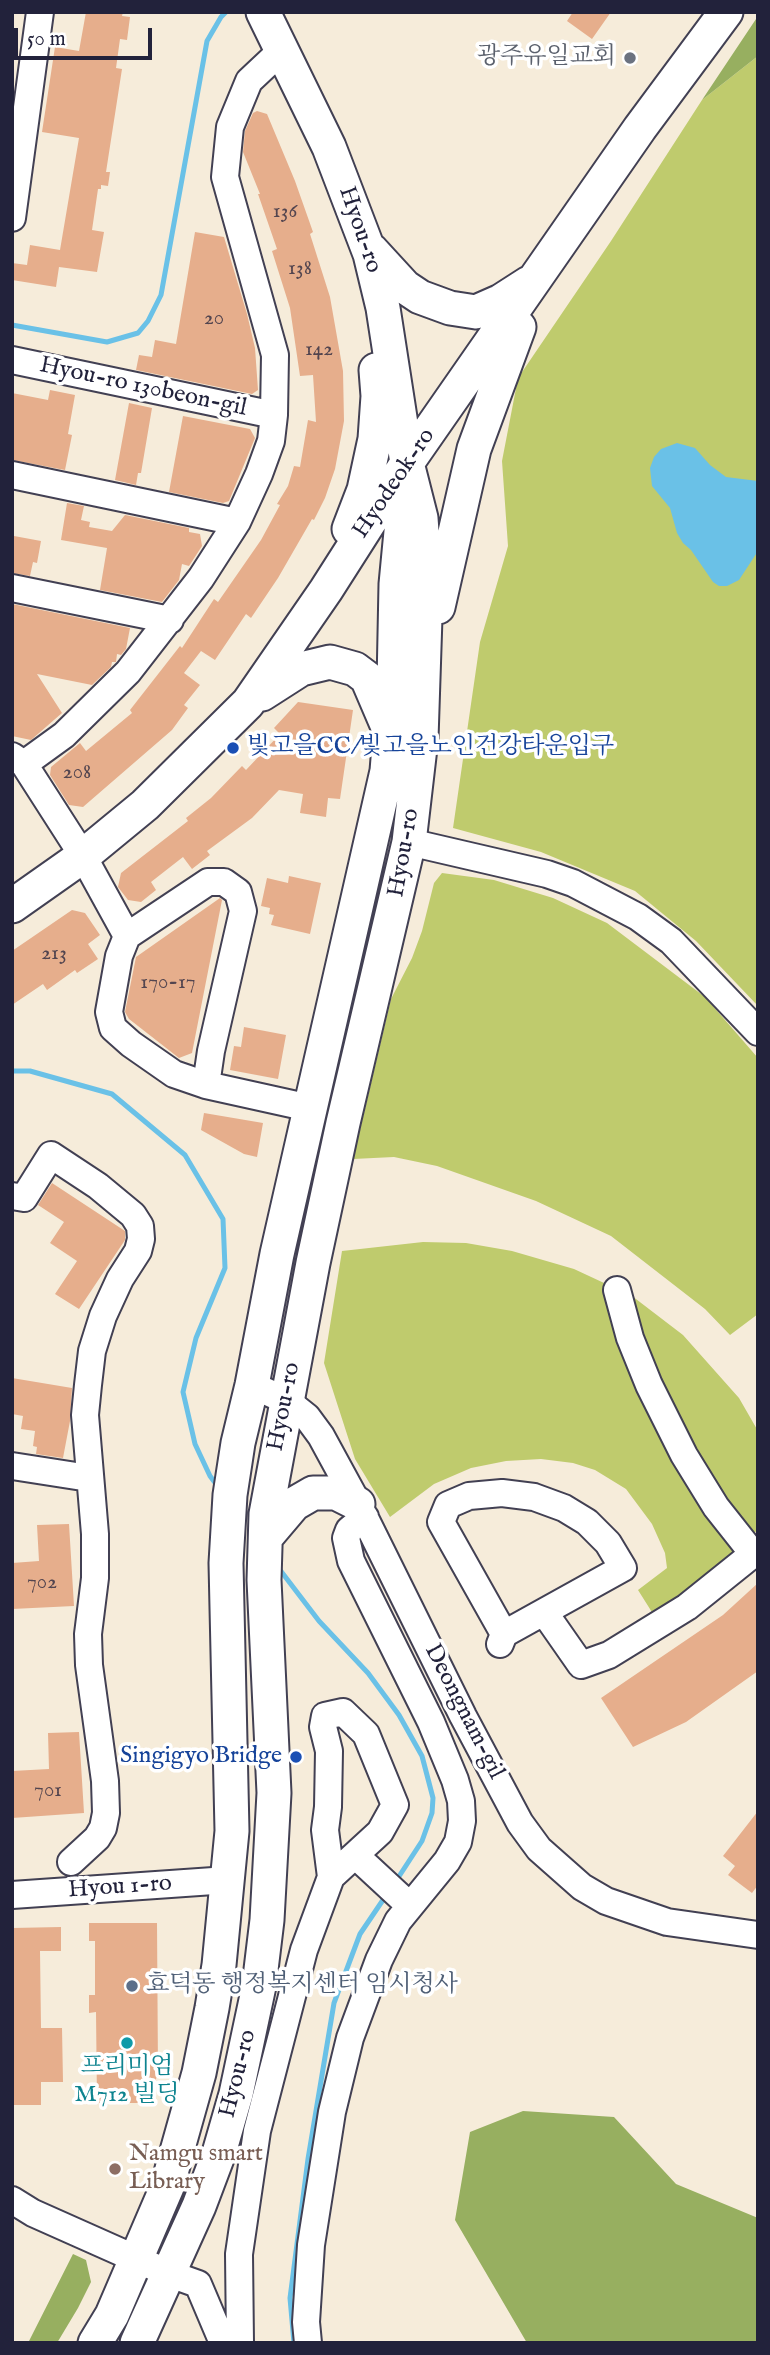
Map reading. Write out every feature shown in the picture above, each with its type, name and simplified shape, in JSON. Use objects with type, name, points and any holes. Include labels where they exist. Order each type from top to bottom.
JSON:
[{"type":"main road","name":"Hyodeok-ro","points":[[12,906],[83,856],[145,806],[248,703],[326,590],[407,463],[640,128],[726,12]]},
{"type":"main road","name":"Hyou-ro","points":[[137,2343],[199,2206],[222,2141],[236,2094],[259,1986],[268,1907],[274,1793],[264,1580],[273,1470],[343,1122],[409,842],[421,739],[426,586],[421,518],[407,463],[383,308],[367,245],[328,147],[264,13]]},
{"type":"main road","points":[[367,245],[405,287],[420,297],[450,308],[476,312],[501,302],[538,277]]},
{"type":"main road","points":[[304,619],[345,538],[364,490],[375,439],[378,396],[367,245]]},
{"type":"main road","points":[[424,668],[474,449],[538,277]]},
{"type":"main road","name":"Hyou-ro","points":[[95,2343],[112,2315],[167,2187],[199,2073],[216,1986],[228,1880],[232,1780],[226,1607],[230,1495],[238,1443],[277,1254],[387,771],[396,584],[407,463]]},
{"type":"main road","points":[[248,703],[301,669],[330,662],[355,669],[367,678],[390,733]]},
{"type":"main road","points":[[266,1537],[294,1504],[313,1493],[336,1493],[361,1510]]},
{"type":"street","points":[[12,218],[40,12]]},
{"type":"street","name":"Hyou-ro 130beon-gil","points":[[18,760],[64,735],[128,672],[201,578],[237,522],[259,474],[271,441],[275,355],[225,177],[230,127],[249,81],[282,50]]},
{"type":"street","name":"Hyou-ro 130beon-gil","points":[[12,360],[274,415]]},
{"type":"street","points":[[12,475],[237,522]]},
{"type":"street","points":[[12,588],[170,620]]},
{"type":"street","points":[[18,760],[83,856],[127,936]]},
{"type":"street","points":[[409,842],[547,874],[573,883],[638,917],[671,941],[758,1032]]},
{"type":"street","points":[[206,1085],[211,1051],[243,911],[238,892],[224,881],[208,882],[127,936],[119,956],[109,1012],[113,1028],[174,1074],[206,1085],[310,1108]]},
{"type":"street","points":[[12,1196],[24,1198],[51,1155],[133,1215],[139,1226],[141,1239],[138,1251],[120,1279],[103,1316],[92,1351],[85,1415],[95,1578],[88,1634],[89,1665],[105,1781],[106,1813],[103,1828],[97,1838],[71,1862]]},
{"type":"street","points":[[544,1612],[581,1665],[609,1655],[687,1607],[756,1552],[716,1507],[684,1455],[639,1362],[617,1290]]},
{"type":"street","name":"Deongnam-gil","points":[[252,1385],[287,1401],[307,1417],[321,1436],[361,1510],[463,1716],[520,1823],[539,1849],[582,1887],[606,1902],[667,1922],[758,1935]]},
{"type":"street","points":[[12,1466],[89,1478]]},
{"type":"street","points":[[491,1494],[534,1497],[565,1508],[587,1522],[608,1542],[623,1568],[544,1612],[502,1639],[441,1522],[448,1505],[469,1496],[491,1494]]},
{"type":"street","points":[[361,1510],[346,1538],[351,1561],[431,1722],[461,1801],[462,1822],[458,1842],[442,1869],[397,1894]]},
{"type":"street","points":[[240,2343],[239,2254],[257,2131],[304,1950],[331,1877],[380,1832],[395,1805],[366,1734],[343,1712],[326,1716],[323,1727],[329,1751],[325,1830],[331,1877]]},
{"type":"street","points":[[308,2343],[306,2322],[311,2245],[332,2112],[350,2038],[379,1959],[398,1921],[397,1894],[355,1855]]},
{"type":"street","name":"Hyou 1-ro","points":[[12,1895],[228,1880]]},
{"type":"street","points":[[12,2200],[33,2213],[198,2284],[223,2343]]},
{"type":"green space","points":[[758,16],[758,56],[702,100]]},
{"type":"green space","points":[[758,56],[758,1006],[696,941],[635,891],[541,852],[453,828],[480,642],[508,546],[502,461],[518,378],[702,100]]},
{"type":"green space","points":[[442,873],[494,880],[553,898],[607,923],[705,997],[758,1058],[758,1314],[730,1335],[705,1309],[611,1236],[536,1201],[437,1166],[394,1157],[353,1159],[391,999],[412,958],[434,883]]},
{"type":"green space","points":[[423,1242],[466,1243],[512,1251],[574,1269],[632,1296],[683,1335],[739,1398],[758,1431],[758,1529],[745,1544],[655,1617],[638,1590],[667,1568],[665,1553],[652,1524],[626,1489],[595,1470],[573,1463],[541,1459],[506,1461],[471,1468],[434,1484],[390,1517],[355,1459],[324,1363],[342,1251]]},
{"type":"green space","points":[[523,2111],[614,2117],[676,2184],[758,2218],[758,2343],[527,2343],[455,2220],[470,2132]]},
{"type":"green space","points":[[73,2254],[86,2260],[91,2282],[78,2308],[57,2343],[28,2343]]},
{"type":"water","points":[[677,443],[695,448],[710,465],[726,477],[758,481],[758,551],[739,580],[727,586],[719,586],[713,582],[683,543],[677,533],[670,508],[652,486],[650,468],[654,457],[661,449]]},
{"type":"building","points":[[86,12],[123,12],[122,16],[130,17],[127,40],[120,39],[116,68],[122,69],[106,172],[110,172],[108,186],[101,185],[101,189],[98,189],[92,230],[104,232],[97,272],[59,267],[56,287],[12,280],[12,263],[27,265],[30,245],[60,250],[79,138],[42,132],[55,47],[79,51]]},
{"type":"building","points":[[573,12],[611,12],[592,39],[567,21]]},
{"type":"building","points":[[257,111],[267,114],[295,181],[313,232],[310,234],[330,297],[343,371],[344,421],[335,469],[314,520],[312,519],[251,618],[246,614],[215,660],[201,651],[184,673],[200,685],[184,705],[188,708],[172,730],[83,807],[69,805],[50,775],[51,767],[80,743],[86,751],[132,713],[130,710],[180,646],[182,648],[214,599],[218,602],[261,540],[280,505],[277,504],[288,486],[294,466],[300,467],[308,420],[316,422],[313,375],[300,376],[290,308],[272,251],[277,249],[260,194],[243,152],[245,131],[253,113]]},
{"type":"building","points":[[195,232],[224,237],[255,348],[258,390],[252,394],[136,370],[139,355],[152,357],[155,340],[176,344]]},
{"type":"building","points":[[50,390],[75,395],[68,434],[72,435],[65,470],[12,460],[12,393],[48,400]]},
{"type":"building","points":[[129,403],[152,408],[141,473],[138,473],[136,485],[115,480]]},
{"type":"building","points":[[183,416],[250,429],[255,438],[229,501],[223,503],[169,492]]},
{"type":"building","points":[[67,503],[84,506],[81,520],[90,522],[89,527],[112,531],[125,515],[189,528],[189,532],[200,534],[202,546],[189,566],[182,564],[179,580],[162,602],[100,590],[107,548],[61,540]]},
{"type":"building","points":[[14,536],[41,541],[37,563],[33,562],[30,576],[12,573]]},
{"type":"building","points":[[12,604],[130,628],[126,649],[121,655],[117,654],[116,662],[112,662],[111,667],[92,685],[37,674],[62,713],[31,740],[12,736]]},
{"type":"building","points":[[298,702],[353,710],[340,799],[328,798],[326,817],[300,813],[303,794],[279,790],[252,818],[207,851],[210,855],[192,869],[183,857],[151,882],[156,890],[141,902],[128,900],[118,887],[121,873],[188,821],[186,818],[211,798],[242,766],[246,770],[280,734],[274,728]]},
{"type":"building","points":[[289,876],[321,883],[310,934],[271,925],[274,915],[269,914],[270,908],[261,906],[267,878],[288,883]]},
{"type":"building","points":[[220,898],[222,900],[192,1053],[179,1058],[129,1019],[125,1012],[136,957]]},
{"type":"building","points":[[72,910],[85,913],[100,935],[88,944],[98,959],[77,973],[75,970],[47,990],[43,984],[12,1005],[12,951]]},
{"type":"building","points":[[244,1027],[286,1035],[278,1079],[230,1070],[234,1046],[241,1047]]},
{"type":"building","points":[[204,1113],[263,1123],[257,1157],[244,1154],[201,1130]]},
{"type":"building","points":[[52,1183],[125,1231],[125,1240],[79,1309],[55,1294],[77,1261],[50,1243],[64,1222],[38,1205]]},
{"type":"building","points":[[12,1378],[72,1388],[70,1421],[63,1458],[36,1454],[37,1447],[33,1446],[35,1431],[21,1429],[23,1416],[12,1414]]},
{"type":"building","points":[[69,1524],[74,1606],[12,1609],[12,1563],[39,1561],[37,1525]]},
{"type":"building","points":[[758,1583],[758,1671],[686,1722],[633,1747],[601,1698],[723,1615]]},
{"type":"building","points":[[79,1732],[84,1813],[12,1818],[12,1771],[49,1769],[48,1733]]},
{"type":"building","points":[[758,1811],[758,1885],[752,1893],[728,1875],[735,1866],[723,1856]]},
{"type":"building","name":"프리미엄 M712 빌딩","points":[[89,1923],[157,1923],[158,2073],[148,2103],[97,2103],[96,2012],[89,2013],[89,1995],[95,1995],[95,1941],[89,1941]]},
{"type":"building","points":[[61,1927],[61,1951],[40,1951],[41,2028],[62,2028],[63,2082],[41,2082],[41,2105],[12,2105],[12,1928]]},
{"type":"waterway","points":[[12,325],[107,342],[138,333],[148,321],[161,295],[207,41],[226,12]]},
{"type":"waterway","points":[[12,1071],[30,1071],[112,1094],[185,1155],[223,1219],[225,1268],[196,1338],[183,1392],[195,1444],[210,1476],[219,1488]]},
{"type":"waterway","points":[[277,1566],[319,1621],[368,1673],[399,1715],[422,1756],[433,1798],[432,1813],[422,1841],[396,1881]]},
{"type":"waterway","points":[[294,2343],[290,2298],[308,2159],[334,2003],[360,1934],[387,1894]]},
{"type":"place","name":"광주유일교회","points":[[630,58]]},
{"type":"place","name":"빛고을CC/빛고을노인건강타운입구","points":[[233,748]]},
{"type":"place","name":"Singigyo Bridge","points":[[296,1757]]},
{"type":"place","name":"효덕동 행정복지센터 임시청사","points":[[132,1986]]},
{"type":"place","name":"프리미엄 M712 빌딩","points":[[127,2043]]},
{"type":"place","name":"Namgu smart Library","points":[[115,2169]]}]
